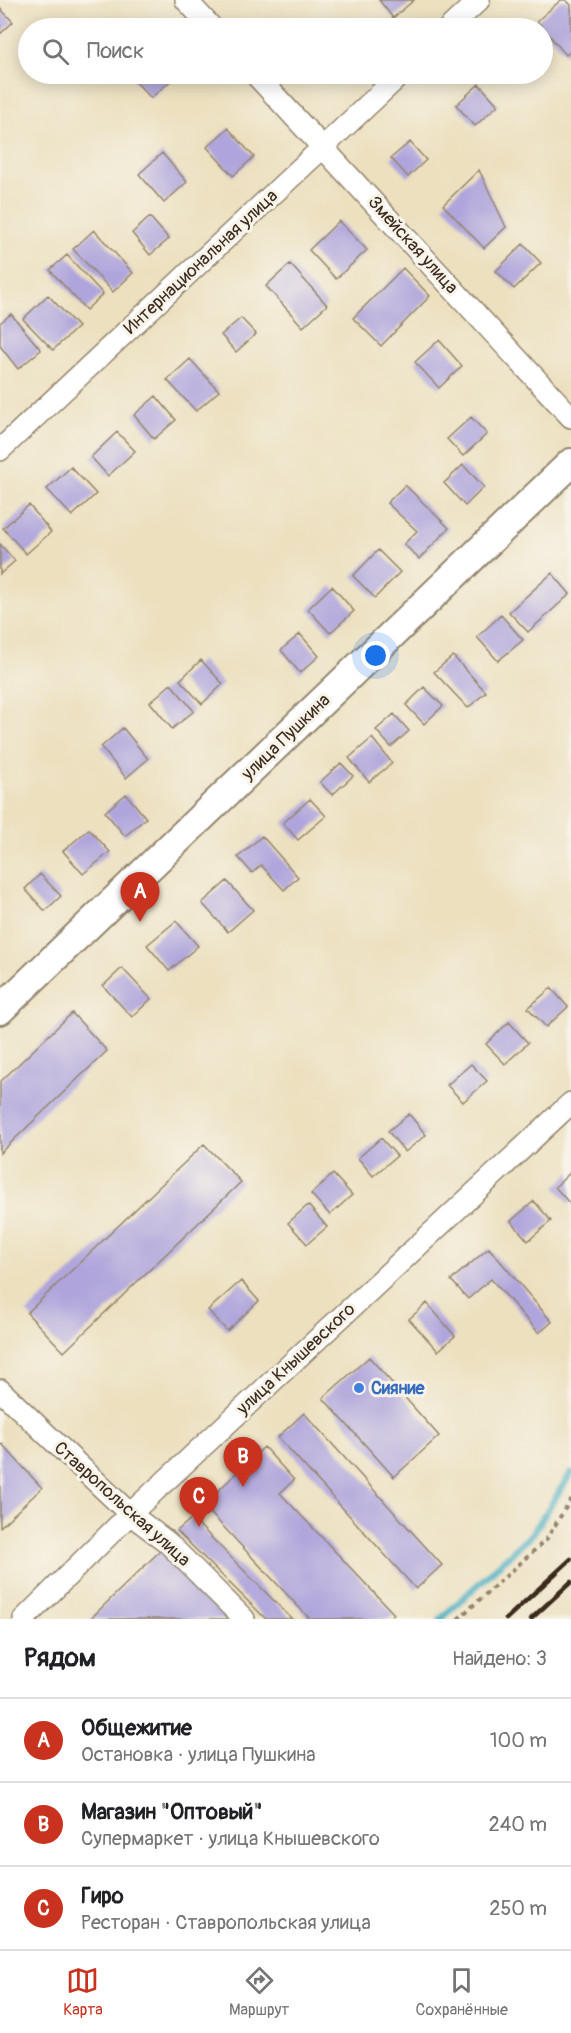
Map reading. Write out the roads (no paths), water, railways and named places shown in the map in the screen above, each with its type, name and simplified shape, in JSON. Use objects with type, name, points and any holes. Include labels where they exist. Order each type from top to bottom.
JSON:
[{"type":"main road","name":"улица Пушкина","points":[[0,1010],[571,463]]},
{"type":"street","points":[[186,0],[203,18]]},
{"type":"street","points":[[460,18],[479,0]]},
{"type":"street","name":"Змейская улица","points":[[264,84],[571,417]]},
{"type":"street","name":"Интернациональная улица","points":[[0,450],[390,84]]},
{"type":"street","name":"улица Кнышевского","points":[[24,1619],[130,1514],[571,1103]]},
{"type":"street","name":"Ставропольская улица","points":[[0,1390],[130,1514],[167,1542],[244,1619]]},
{"type":"waterway","points":[[441,1619],[533,1533],[571,1473]]},
{"type":"railway","points":[[506,1619],[571,1559]]},
{"type":"railway","points":[[531,1619],[571,1582]]},
{"type":"place","name":"Общежитие","points":[[140,922]]},
{"type":"place","name":"Сияние","points":[[359,1388]]},
{"type":"place","name":"Магазин \"Оптовый\"","points":[[243,1487]]},
{"type":"place","name":"Гиро","points":[[199,1527]]}]
